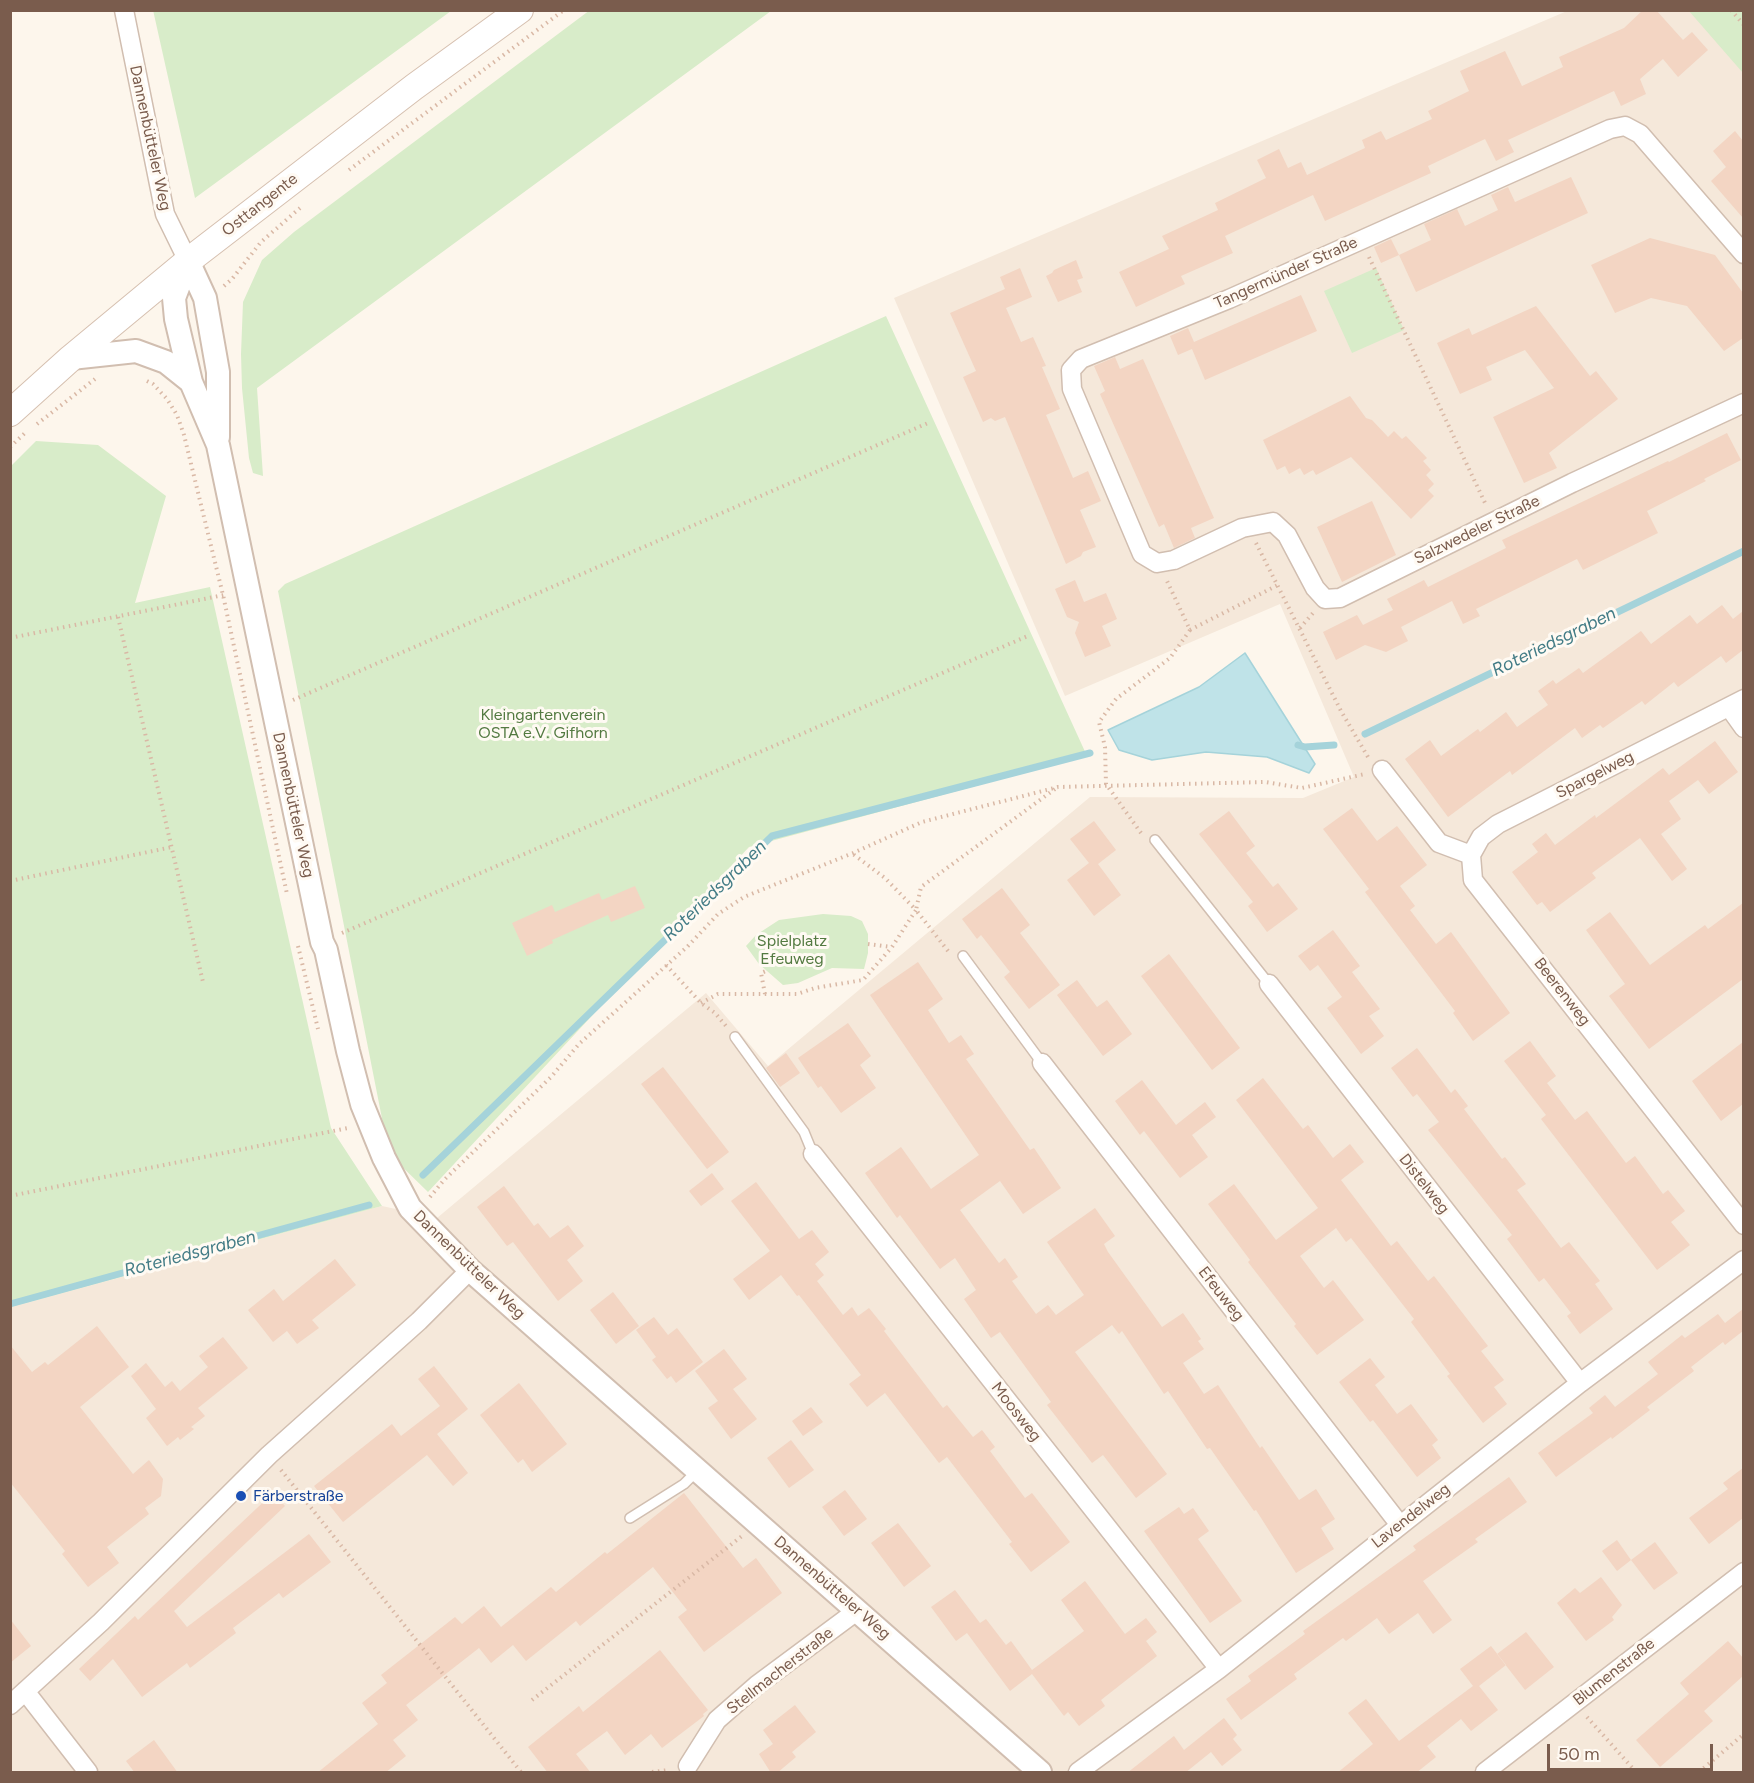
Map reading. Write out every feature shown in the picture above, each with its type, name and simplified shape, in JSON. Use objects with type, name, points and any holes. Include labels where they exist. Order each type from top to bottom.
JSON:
[{"type":"main road","name":"Osttangente","points":[[10,413],[71,358],[188,261],[414,87],[520,10]]},
{"type":"street","name":"Dannenbütteler Weg","points":[[124,10],[165,214],[205,298],[218,372],[218,445],[272,706],[322,942],[362,1104],[384,1158],[410,1208],[470,1270],[1040,1773]]},
{"type":"street","name":"Tangermünder Straße","points":[[1157,563],[1143,554],[1072,389],[1071,370],[1081,359],[1229,299],[1610,129],[1625,126],[1640,134],[1743,254]]},
{"type":"street","name":"Dannenbütteler Weg","points":[[188,261],[174,298],[176,320],[190,382],[218,445]]},
{"type":"street","name":"Dannenbütteler Weg","points":[[71,358],[136,351],[166,362],[190,382]]},
{"type":"street","name":"Salzwedeler Straße","points":[[1247,533],[1274,522],[1287,535],[1315,588],[1325,599],[1340,598],[1572,483],[1743,403]]},
{"type":"street","points":[[1157,563],[1174,560],[1247,533]]},
{"type":"street","name":"Spargelweg","points":[[1471,855],[1481,837],[1498,824],[1736,703],[1743,728]]},
{"type":"street","points":[[1382,770],[1439,843],[1471,855]]},
{"type":"street","name":"Beerenweg","points":[[1471,855],[1473,880],[1743,1225]]},
{"type":"street","name":"Distelweg","points":[[1269,984],[1580,1383]]},
{"type":"street","name":"Efeuweg","points":[[1042,1063],[1400,1524]]},
{"type":"street","name":"Moosweg","points":[[813,1154],[1219,1669]]},
{"type":"street","name":"Lavendelweg","points":[[1078,1773],[1219,1669],[1580,1383],[1743,1260]]},
{"type":"street","points":[[10,1705],[101,1622],[269,1455],[419,1321],[470,1270]]},
{"type":"street","name":"Blumenstraße","points":[[1485,1773],[1743,1572]]},
{"type":"street","name":"Stellmacherstraße","points":[[688,1766],[717,1720],[757,1685],[858,1610]]},
{"type":"street","points":[[25,1692],[88,1773]]},
{"type":"lane","points":[[1155,840],[1269,984]]},
{"type":"lane","points":[[963,956],[1042,1063]]},
{"type":"lane","points":[[735,1037],[804,1132],[813,1154]]},
{"type":"lane","points":[[630,1518],[684,1484],[698,1470]]},
{"type":"path","points":[[347,172],[564,10]]},
{"type":"path","points":[[1731,10],[1743,25]]},
{"type":"path","points":[[205,298],[232,279],[261,242],[301,207]]},
{"type":"path","points":[[1361,240],[1494,522]]},
{"type":"path","points":[[36,425],[101,374]]},
{"type":"path","points":[[145,380],[153,384],[167,399],[177,415],[184,435],[223,595],[287,897]]},
{"type":"path","points":[[272,706],[352,676],[928,423]]},
{"type":"path","points":[[10,447],[27,432]]},
{"type":"path","points":[[1247,533],[1278,585],[1365,755],[1382,770]]},
{"type":"path","points":[[1157,563],[1190,630]]},
{"type":"path","points":[[1155,840],[1143,835],[1106,784],[1105,747],[1100,722],[1116,699],[1170,658],[1190,630],[1278,585]]},
{"type":"path","points":[[10,638],[213,598]]},
{"type":"path","points":[[118,617],[203,982]]},
{"type":"path","points":[[322,942],[1030,635]]},
{"type":"path","points":[[410,1208],[428,1199],[444,1180],[551,1077],[579,1044],[687,947],[718,914],[744,897],[853,854],[922,822],[1058,787],[1106,784],[1265,782],[1302,788],[1382,770]]},
{"type":"path","points":[[701,1003],[718,994],[797,994],[815,988],[863,980],[892,947],[916,910],[921,887],[1058,787]]},
{"type":"path","points":[[10,881],[172,847]]},
{"type":"path","points":[[853,854],[885,878],[916,910],[951,955],[963,956]]},
{"type":"path","points":[[297,943],[320,1034]]},
{"type":"path","points":[[868,945],[892,947]]},
{"type":"path","points":[[666,965],[701,1003],[715,1013],[735,1037]]},
{"type":"path","points":[[765,994],[761,974],[766,971]]},
{"type":"path","points":[[344,1119],[353,1137]]},
{"type":"path","points":[[10,1196],[348,1128]]},
{"type":"path","points":[[269,1455],[521,1773]]},
{"type":"path","points":[[532,1700],[743,1535]]},
{"type":"path","points":[[1574,1703],[1636,1773]]},
{"type":"path","points":[[1699,1773],[1743,1734]]},
{"type":"shaded area","points":[[1567,11],[1743,11],[1743,1772],[11,1772],[11,1307],[382,1206],[437,1218],[706,993],[768,1066],[1090,797],[1303,798],[1354,777],[1280,604],[1065,696],[894,298]]},
{"type":"green space","points":[[153,10],[451,10],[451,11],[195,198]]},
{"type":"green space","points":[[590,10],[771,11],[257,388],[263,476],[253,473],[249,458],[242,388],[243,302],[262,260],[294,232]]},
{"type":"green space","points":[[1689,11],[1743,11],[1743,73]]},
{"type":"green space","points":[[1376,268],[1404,330],[1352,353],[1324,291]]},
{"type":"green space","name":"Kleingartenverein OSTA e.V. Gifhorn","points":[[886,316],[1087,756],[749,847],[428,1192],[389,1154],[278,591],[285,584]]},
{"type":"green space","points":[[36,441],[98,445],[166,496],[135,603],[210,587],[331,1128],[382,1206],[11,1307],[10,467]]},
{"type":"green space","name":"Spielplatz Efeuweg","points":[[823,914],[851,916],[862,921],[868,934],[868,953],[864,969],[832,968],[798,983],[783,985],[759,964],[746,946],[756,935],[779,920]]},
{"type":"water","points":[[1245,653],[1315,764],[1309,773],[1267,757],[1206,752],[1152,760],[1119,750],[1108,730],[1199,687]]},
{"type":"building","points":[[1643,10],[1656,10],[1683,40],[1692,32],[1708,50],[1678,77],[1663,59],[1640,79],[1646,94],[1621,106],[1614,91],[1508,140],[1514,152],[1496,161],[1485,139],[1428,166],[1431,173],[1325,221],[1313,195],[1225,236],[1233,253],[1181,276],[1185,284],[1136,307],[1119,272],[1169,249],[1162,236],[1218,210],[1215,203],[1266,178],[1257,160],[1279,149],[1288,168],[1301,162],[1307,175],[1365,148],[1362,140],[1381,131],[1386,140],[1432,119],[1428,111],[1469,91],[1460,71],[1505,51],[1522,86],[1563,67],[1559,57],[1624,28]]},
{"type":"building","points":[[1735,131],[1743,141],[1743,218],[1711,181],[1726,167],[1713,151]]},
{"type":"building","points":[[1571,177],[1588,213],[1416,292],[1399,255],[1431,240],[1424,224],[1457,209],[1465,226],[1498,210],[1491,195],[1508,187],[1515,202]]},
{"type":"building","points":[[1650,238],[1715,255],[1743,293],[1743,338],[1724,351],[1687,306],[1651,298],[1615,313],[1591,265]]},
{"type":"building","points":[[1391,239],[1399,255],[1381,263],[1374,247]]},
{"type":"building","points":[[1076,260],[1083,278],[1077,280],[1082,292],[1058,302],[1046,276]]},
{"type":"building","points":[[1020,268],[1032,297],[1006,308],[1021,342],[1033,337],[1046,366],[1042,367],[1060,409],[1046,415],[1073,478],[1088,471],[1101,501],[1080,510],[1096,547],[1083,552],[1081,556],[1066,564],[1005,417],[995,421],[991,418],[983,422],[963,377],[976,371],[950,313],[1005,289],[1000,277]]},
{"type":"building","points":[[1301,295],[1317,331],[1205,380],[1192,349],[1178,355],[1170,336],[1188,328],[1194,342]]},
{"type":"building","points":[[1536,306],[1590,376],[1596,371],[1618,399],[1549,453],[1557,468],[1524,483],[1493,417],[1554,388],[1525,350],[1486,367],[1492,380],[1460,394],[1437,343],[1469,328],[1472,335]]},
{"type":"building","points":[[1115,357],[1120,369],[1143,359],[1214,518],[1191,528],[1195,538],[1174,548],[1164,524],[1159,527],[1100,394],[1105,391],[1094,366]]},
{"type":"building","points":[[1350,396],[1366,418],[1372,420],[1388,437],[1394,431],[1402,439],[1406,436],[1427,458],[1423,461],[1431,470],[1426,475],[1434,484],[1428,490],[1434,496],[1411,519],[1351,457],[1316,475],[1313,470],[1304,475],[1300,468],[1289,474],[1285,466],[1277,470],[1263,440]]},
{"type":"building","points":[[1727,433],[1741,460],[1647,511],[1658,533],[1583,570],[1577,559],[1476,609],[1480,616],[1463,624],[1452,601],[1401,627],[1408,641],[1386,652],[1365,645],[1336,660],[1323,632],[1357,615],[1363,625],[1393,610],[1387,599],[1424,580],[1428,587],[1506,548],[1502,540]]},
{"type":"building","points":[[1372,501],[1396,555],[1342,582],[1317,527]]},
{"type":"building","points":[[1075,580],[1084,602],[1106,593],[1117,619],[1102,626],[1111,646],[1085,657],[1075,633],[1079,622],[1067,617],[1055,589]]},
{"type":"building","points":[[1722,605],[1733,619],[1743,611],[1743,650],[1726,663],[1721,656],[1678,687],[1674,682],[1645,705],[1642,701],[1603,728],[1600,725],[1582,738],[1575,728],[1512,775],[1510,771],[1448,817],[1405,759],[1430,740],[1441,756],[1478,729],[1480,732],[1506,712],[1517,727],[1548,705],[1538,691],[1553,680],[1556,684],[1579,668],[1583,673],[1641,631],[1651,644],[1690,615],[1697,624]]},
{"type":"building","points":[[1715,741],[1738,772],[1709,794],[1698,780],[1669,801],[1681,819],[1661,834],[1687,869],[1672,881],[1640,838],[1592,873],[1596,878],[1550,912],[1542,902],[1537,905],[1512,872],[1538,852],[1532,844],[1546,833],[1555,845],[1595,815],[1596,818],[1663,768],[1669,775]]},
{"type":"building","points":[[1352,808],[1377,841],[1397,826],[1427,865],[1400,886],[1415,906],[1410,910],[1436,944],[1451,932],[1510,1013],[1473,1041],[1453,1013],[1455,1011],[1365,892],[1369,889],[1323,829]]},
{"type":"building","points":[[1229,811],[1255,846],[1246,853],[1273,887],[1278,883],[1298,909],[1267,932],[1248,906],[1253,902],[1199,834]]},
{"type":"building","points":[[1094,821],[1116,850],[1098,864],[1121,895],[1094,916],[1067,880],[1089,863],[1070,839]]},
{"type":"building","points":[[635,886],[645,908],[611,922],[608,915],[552,940],[553,943],[527,956],[512,923],[552,905],[555,912],[599,893],[602,900]]},
{"type":"building","points":[[1002,888],[1030,925],[1020,933],[1060,985],[1029,1009],[1004,977],[1010,972],[981,935],[977,939],[962,919]]},
{"type":"building","points":[[1743,903],[1743,979],[1649,1049],[1609,996],[1625,984],[1586,930],[1610,912],[1650,965],[1705,925],[1708,929]]},
{"type":"building","points":[[1333,930],[1360,966],[1352,972],[1380,1009],[1369,1016],[1384,1036],[1361,1054],[1327,1008],[1342,997],[1318,965],[1310,971],[1298,956]]},
{"type":"building","points":[[1169,954],[1240,1048],[1212,1070],[1141,976]]},
{"type":"building","points":[[918,962],[943,999],[928,1010],[949,1043],[961,1035],[974,1054],[966,1059],[1030,1150],[1034,1148],[1061,1188],[1023,1214],[1000,1181],[960,1210],[999,1263],[1005,1258],[1018,1277],[1012,1281],[1036,1314],[1048,1305],[1056,1315],[1084,1295],[1047,1242],[1095,1208],[1115,1236],[1104,1244],[1108,1252],[1162,1327],[1183,1313],[1201,1339],[1198,1341],[1204,1349],[1183,1363],[1204,1394],[1218,1385],[1260,1448],[1262,1446],[1299,1500],[1316,1489],[1335,1519],[1321,1528],[1334,1549],[1296,1573],[1256,1510],[1254,1511],[1210,1448],[1207,1449],[1168,1391],[1164,1394],[1122,1331],[1119,1334],[1112,1325],[1075,1352],[1167,1474],[1136,1498],[1103,1455],[1092,1463],[1047,1405],[1051,1402],[1000,1332],[991,1338],[964,1299],[976,1290],[955,1258],[940,1269],[900,1215],[897,1218],[865,1173],[901,1147],[931,1189],[979,1155],[870,995]]},
{"type":"building","points":[[1077,980],[1097,1007],[1107,1000],[1132,1034],[1103,1056],[1057,995]]},
{"type":"building","points":[[848,1023],[871,1056],[860,1065],[876,1088],[841,1113],[821,1086],[818,1088],[798,1058]]},
{"type":"building","points":[[1530,1041],[1556,1076],[1547,1083],[1575,1120],[1587,1111],[1626,1163],[1635,1156],[1663,1194],[1668,1190],[1685,1211],[1671,1222],[1690,1245],[1657,1270],[1541,1119],[1546,1115],[1504,1061]]},
{"type":"building","points":[[1743,1042],[1743,1104],[1721,1121],[1692,1081]]},
{"type":"building","points":[[1417,1048],[1451,1093],[1455,1089],[1468,1106],[1464,1109],[1502,1159],[1505,1157],[1526,1184],[1517,1190],[1561,1248],[1569,1242],[1600,1281],[1595,1284],[1613,1309],[1580,1334],[1567,1316],[1571,1313],[1544,1278],[1539,1282],[1507,1239],[1512,1235],[1428,1130],[1439,1122],[1417,1094],[1413,1097],[1391,1068]]},
{"type":"building","points":[[786,1053],[800,1073],[780,1087],[766,1068]]},
{"type":"building","points":[[663,1067],[729,1152],[707,1169],[641,1084]]},
{"type":"building","points":[[1263,1078],[1303,1129],[1308,1125],[1333,1158],[1350,1144],[1364,1162],[1341,1180],[1391,1246],[1397,1241],[1428,1281],[1434,1276],[1488,1346],[1481,1351],[1504,1380],[1494,1387],[1507,1404],[1483,1423],[1447,1376],[1450,1374],[1411,1322],[1414,1319],[1351,1238],[1346,1242],[1336,1228],[1300,1256],[1324,1288],[1333,1280],[1364,1320],[1317,1355],[1208,1204],[1234,1184],[1276,1240],[1318,1208],[1236,1100]]},
{"type":"building","points":[[1142,1080],[1176,1125],[1205,1102],[1216,1117],[1192,1135],[1208,1157],[1180,1178],[1144,1131],[1140,1135],[1115,1101]]},
{"type":"building","points":[[712,1173],[724,1189],[701,1206],[689,1191]]},
{"type":"building","points":[[756,1182],[799,1239],[812,1230],[829,1252],[815,1264],[824,1275],[817,1281],[843,1315],[852,1307],[858,1316],[869,1308],[943,1408],[947,1405],[973,1437],[982,1430],[995,1447],[990,1451],[1025,1498],[1032,1493],[1070,1542],[1031,1572],[1009,1544],[1012,1542],[947,1457],[939,1463],[885,1393],[867,1407],[849,1384],[861,1375],[781,1275],[749,1300],[733,1279],[770,1251],[731,1201]]},
{"type":"building","points":[[504,1186],[534,1226],[538,1223],[550,1238],[568,1225],[584,1246],[567,1260],[583,1281],[558,1301],[513,1242],[507,1246],[477,1207]]},
{"type":"building","points":[[335,1259],[356,1285],[312,1320],[319,1328],[297,1344],[287,1331],[273,1342],[248,1310],[274,1289],[283,1301]]},
{"type":"building","points":[[613,1292],[639,1326],[616,1344],[590,1310]]},
{"type":"building","points":[[1743,1309],[1743,1331],[1725,1345],[1723,1342],[1691,1367],[1694,1371],[1647,1407],[1650,1410],[1556,1477],[1538,1453],[1593,1413],[1589,1408],[1605,1395],[1615,1407],[1658,1374],[1648,1362],[1682,1335],[1685,1338],[1718,1314],[1725,1323]]},
{"type":"building","points":[[654,1317],[668,1335],[677,1328],[703,1362],[676,1383],[671,1376],[667,1379],[652,1360],[656,1357],[636,1330]]},
{"type":"building","points":[[97,1326],[129,1367],[80,1407],[133,1474],[149,1460],[163,1479],[161,1496],[145,1508],[149,1514],[107,1547],[119,1563],[88,1587],[62,1554],[65,1551],[10,1482],[10,1345],[32,1372],[45,1362],[48,1365]]},
{"type":"building","points":[[223,1337],[248,1368],[198,1408],[205,1416],[191,1427],[194,1429],[180,1440],[178,1437],[167,1446],[146,1418],[156,1409],[131,1376],[146,1363],[165,1387],[172,1381],[180,1391],[208,1367],[199,1356]]},
{"type":"building","points":[[724,1349],[747,1379],[733,1389],[757,1419],[731,1439],[708,1408],[718,1401],[695,1371]]},
{"type":"building","points":[[1370,1358],[1385,1377],[1375,1385],[1397,1414],[1411,1404],[1438,1440],[1432,1445],[1441,1458],[1417,1477],[1373,1420],[1370,1422],[1339,1382]]},
{"type":"building","points":[[434,1366],[468,1409],[437,1434],[468,1473],[453,1486],[427,1455],[343,1522],[314,1486],[392,1424],[401,1436],[440,1406],[418,1379]]},
{"type":"building","points":[[519,1383],[567,1444],[532,1472],[523,1459],[518,1463],[480,1415]]},
{"type":"building","points":[[811,1407],[823,1422],[803,1436],[792,1421]]},
{"type":"building","points":[[791,1440],[814,1470],[789,1488],[767,1458]]},
{"type":"building","points":[[1743,1468],[1743,1518],[1709,1544],[1689,1518],[1728,1489],[1723,1483]]},
{"type":"building","points":[[1509,1477],[1527,1502],[1475,1539],[1478,1542],[1423,1581],[1452,1620],[1433,1634],[1418,1613],[1389,1634],[1377,1618],[1346,1641],[1343,1638],[1294,1674],[1297,1679],[1241,1720],[1226,1699],[1251,1681],[1248,1676],[1305,1634],[1303,1631],[1416,1550],[1413,1546]]},
{"type":"building","points":[[845,1490],[867,1519],[844,1536],[822,1507]]},
{"type":"building","points":[[273,1493],[285,1506],[174,1611],[187,1627],[309,1534],[331,1562],[283,1598],[279,1593],[233,1628],[236,1633],[190,1668],[187,1663],[142,1697],[113,1659],[90,1681],[79,1669],[135,1616],[138,1620]]},
{"type":"building","points":[[684,1493],[743,1568],[756,1558],[782,1593],[704,1652],[678,1617],[687,1610],[653,1567],[580,1626],[576,1621],[526,1661],[513,1645],[491,1663],[479,1648],[406,1705],[418,1720],[393,1740],[406,1756],[385,1773],[317,1773],[378,1724],[362,1703],[387,1683],[381,1675],[455,1617],[462,1624],[484,1606],[501,1627],[551,1587],[556,1592]]},
{"type":"building","points":[[1179,1507],[1184,1514],[1193,1508],[1209,1531],[1198,1539],[1242,1601],[1210,1623],[1144,1531]]},
{"type":"building","points":[[898,1523],[931,1566],[904,1587],[871,1543]]},
{"type":"building","points":[[1617,1540],[1631,1560],[1617,1571],[1602,1551]]},
{"type":"building","points":[[1655,1542],[1678,1573],[1654,1590],[1631,1560]]},
{"type":"building","points":[[1601,1577],[1622,1605],[1612,1617],[1614,1620],[1586,1641],[1557,1603],[1575,1588],[1580,1593]]},
{"type":"building","points":[[1085,1581],[1125,1634],[1146,1618],[1157,1632],[1146,1641],[1157,1656],[1101,1700],[1105,1706],[1079,1726],[1068,1712],[1064,1716],[1032,1674],[1010,1691],[967,1633],[956,1641],[931,1607],[955,1590],[980,1623],[986,1619],[1006,1645],[1011,1641],[1032,1670],[1084,1631],[1061,1600]]},
{"type":"building","points":[[10,1619],[31,1646],[10,1663]]},
{"type":"building","points":[[1526,1632],[1554,1667],[1525,1690],[1497,1654]]},
{"type":"building","points":[[1728,1641],[1743,1658],[1743,1676],[1704,1711],[1713,1721],[1660,1767],[1636,1740],[1689,1694],[1680,1683]]},
{"type":"building","points":[[1491,1646],[1506,1665],[1479,1686],[1498,1710],[1471,1731],[1461,1719],[1427,1746],[1436,1757],[1416,1773],[1337,1773],[1373,1744],[1348,1713],[1366,1699],[1399,1741],[1473,1686],[1460,1669]]},
{"type":"building","points":[[660,1650],[708,1710],[703,1714],[704,1716],[662,1748],[651,1734],[625,1755],[607,1731],[576,1754],[591,1773],[548,1773],[528,1747],[579,1706],[583,1712]]},
{"type":"building","points":[[795,1705],[816,1732],[792,1752],[796,1757],[777,1773],[771,1773],[759,1754],[773,1744],[763,1730]]},
{"type":"building","points":[[1224,1718],[1237,1735],[1233,1739],[1242,1750],[1222,1766],[1211,1752],[1185,1773],[1127,1773],[1174,1736],[1184,1750]]},
{"type":"building","points":[[154,1740],[178,1773],[135,1773],[126,1761]]},
{"type":"waterway","name":"Roteriedsgraben","points":[[1365,734],[1744,551]]},
{"type":"waterway","name":"Roteriedsgraben","points":[[1298,745],[1305,747],[1334,745]]},
{"type":"waterway","name":"Roteriedsgraben","points":[[423,1175],[772,836],[1090,753]]},
{"type":"waterway","name":"Roteriedsgraben","points":[[10,1304],[369,1205]]},
{"type":"place","name":"Färberstraße","points":[[241,1496]]}]
